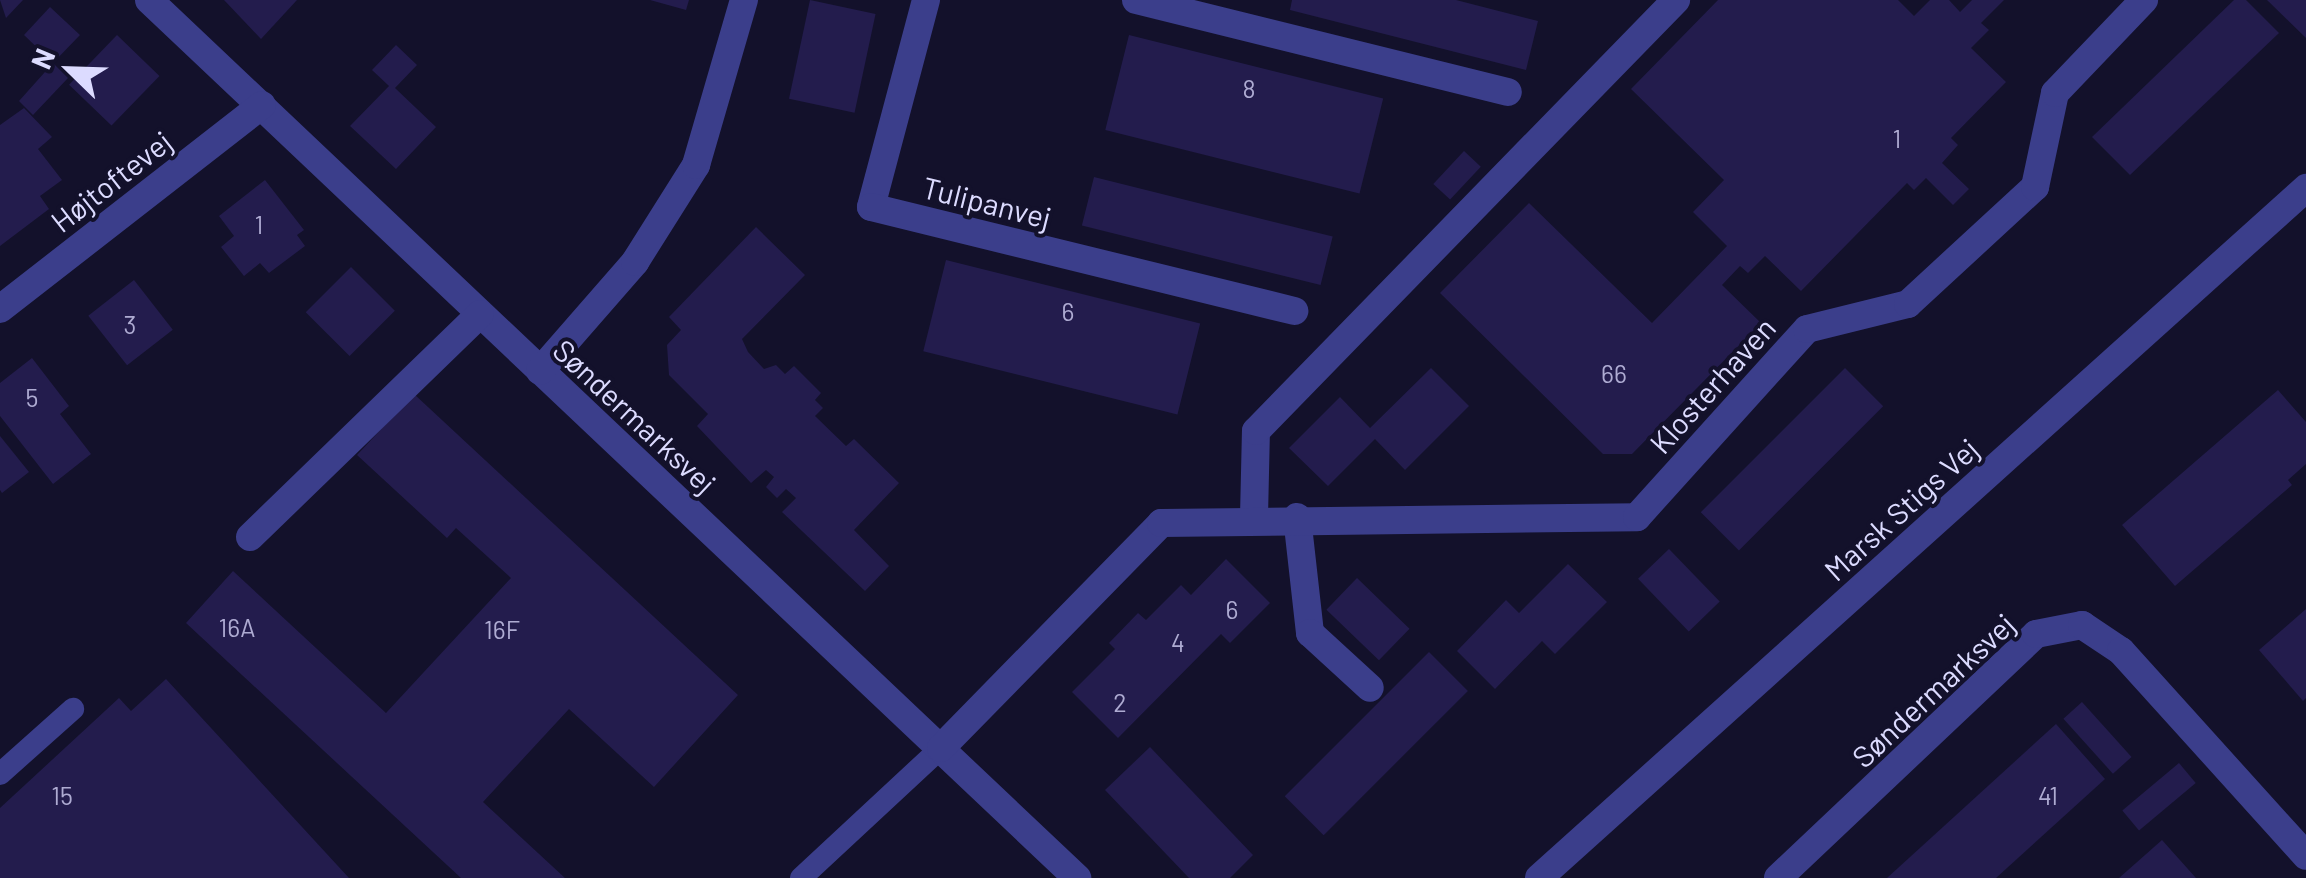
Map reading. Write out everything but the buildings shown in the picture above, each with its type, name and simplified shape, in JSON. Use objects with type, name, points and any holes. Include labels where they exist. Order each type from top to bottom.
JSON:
[{"type":"street","name":"Søndermarksvej","points":[[150,0],[1078,878]]},
{"type":"street","points":[[540,371],[635,262],[696,165],[744,0]]},
{"type":"street","name":"Tulipanvej","points":[[926,0],[871,207],[1294,311]]},
{"type":"street","points":[[1136,0],[1241,13],[1508,92]]},
{"type":"street","points":[[1254,517],[1256,430],[1676,0]]},
{"type":"street","name":"Klosterhaven","points":[[942,748],[1161,523],[1254,517],[1637,517],[1807,328],[1908,304],[2036,187],[2055,93],[2144,0]]},
{"type":"street","name":"Højtoftevej","points":[[0,309],[262,105]]},
{"type":"street","name":"Marsk Stigs Vej","points":[[1540,878],[2306,188]]},
{"type":"street","points":[[250,537],[480,314]]},
{"type":"street","points":[[1297,517],[1310,633],[1370,688]]},
{"type":"street","name":"Søndermarksvej","points":[[1778,878],[2036,634],[2082,625],[2121,651],[2306,856]]},
{"type":"lane","points":[[0,774],[72,709]]},
{"type":"lane","points":[[800,878],[942,748]]}]
